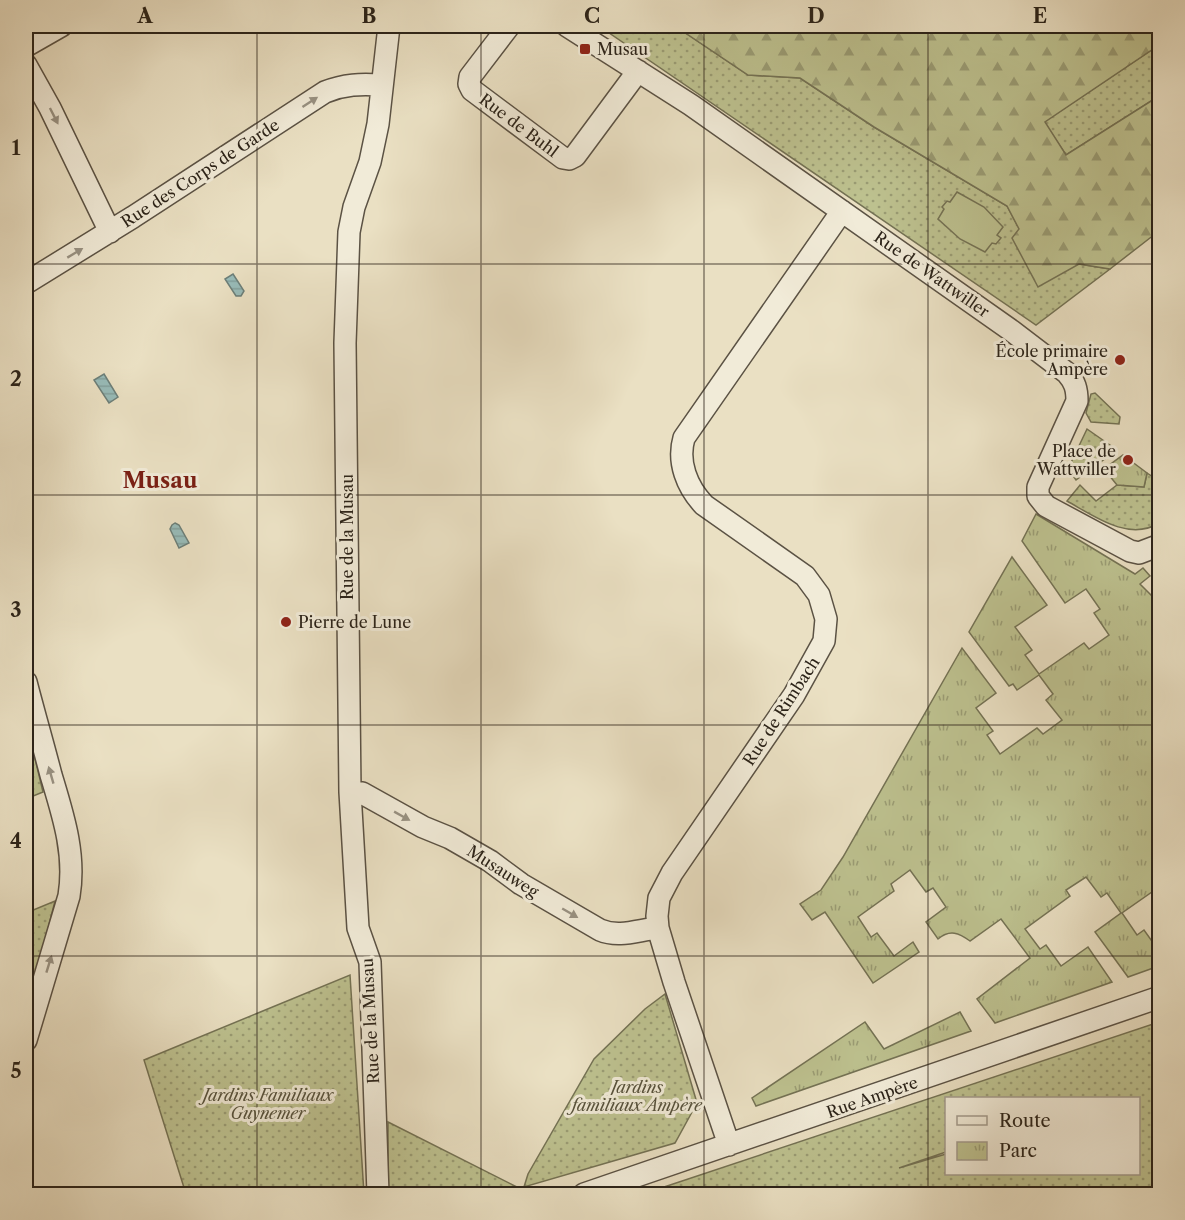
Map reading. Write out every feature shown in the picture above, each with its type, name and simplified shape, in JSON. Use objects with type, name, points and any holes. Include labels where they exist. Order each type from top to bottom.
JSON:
[{"type":"street","points":[[26,46],[61,26]]},
{"type":"street","name":"Rue de la Musau","points":[[378,1194],[370,962],[358,928],[350,792],[345,343],[349,232],[354,207],[370,162],[378,124],[389,26]]},
{"type":"street","name":"Rue de Buhl","points":[[509,26],[470,77],[469,84],[472,90],[563,158],[569,159],[575,156],[638,71]]},
{"type":"street","name":"Rue de Wattwiller","points":[[567,26],[691,105],[1023,339],[1067,373],[1073,379],[1077,390],[1077,401],[1038,487],[1038,496],[1046,506],[1130,551],[1140,553],[1160,545]]},
{"type":"street","points":[[26,65],[50,108],[110,232]]},
{"type":"street","name":"Rue des Corps de Garde","points":[[26,283],[110,232],[325,92],[354,84],[381,85]]},
{"type":"street","name":"Rue de Rimbach","points":[[729,1145],[674,982],[658,928],[657,907],[663,889],[795,695],[824,641],[826,619],[819,595],[805,576],[704,505],[693,494],[687,482],[682,447],[684,438],[842,211]]},
{"type":"street","points":[[26,682],[66,827],[72,876],[69,896],[26,1040]]},
{"type":"street","name":"Musauweg","points":[[350,792],[362,793],[423,827],[450,838],[490,861],[521,884],[608,934],[621,935],[658,928]]},
{"type":"street","name":"Rue Ampère","points":[[584,1194],[1160,997]]},
{"type":"green space","points":[[599,26],[675,26],[748,75],[800,78],[874,127],[1007,206],[1020,230],[1079,264],[1110,269],[1036,325]]},
{"type":"green space","points":[[675,26],[1159,26],[1159,45],[1045,122],[1066,155],[1159,96],[1159,231],[1110,269],[1079,264],[1038,287],[1012,238],[1019,229],[1007,206],[874,127],[800,78],[748,75]]},
{"type":"green space","points":[[1159,45],[1159,96],[1066,155],[1044,122]]},
{"type":"green space","points":[[957,192],[984,207],[1003,227],[997,235],[1001,238],[996,244],[992,243],[985,252],[960,239],[938,219],[944,209],[942,207],[947,201],[950,202]]},
{"type":"green space","points":[[1095,393],[1120,417],[1119,424],[1091,422],[1086,413],[1091,394]]},
{"type":"green space","points":[[1087,429],[1117,450],[1076,480],[1068,469]]},
{"type":"green space","points":[[1123,455],[1147,473],[1144,487],[1117,485],[1104,469]]},
{"type":"green space","points":[[1147,473],[1159,481],[1159,523],[1148,528],[1136,530],[1112,525],[1067,501],[1080,485],[1096,501],[1117,485],[1144,487]]},
{"type":"green space","points":[[1036,514],[1135,574],[1143,568],[1150,576],[1140,584],[1159,603],[1159,665],[1155,668],[1159,675],[1160,705],[1155,708],[1160,715],[1160,877],[1156,880],[1159,887],[1122,913],[1137,935],[1144,930],[1159,951],[1159,966],[1128,977],[1095,932],[1121,913],[1107,893],[1101,897],[1086,877],[1066,890],[1070,896],[1025,929],[1040,949],[1046,945],[1061,966],[1088,947],[1112,982],[995,1023],[977,999],[1030,958],[1001,919],[970,941],[954,933],[938,939],[926,922],[946,907],[933,888],[926,892],[910,870],[891,884],[894,891],[858,917],[871,937],[877,933],[894,956],[913,942],[919,952],[873,983],[825,912],[812,920],[800,904],[821,890],[843,857],[962,648],[996,693],[976,708],[993,731],[987,735],[1000,754],[1037,728],[1043,734],[1062,720],[1046,700],[1053,694],[1039,675],[1017,690],[1013,684],[1009,686],[969,632],[1012,557],[1047,605],[1015,627],[1032,650],[1025,655],[1039,674],[1084,643],[1089,649],[1109,635],[1094,613],[1100,609],[1086,589],[1065,603],[1022,541]]},
{"type":"green space","points":[[26,721],[43,792],[26,799]]},
{"type":"green space","points":[[55,901],[26,1016],[26,913]]},
{"type":"green space","name":"Jardins Familiaux Guynemer","points":[[350,975],[364,1194],[186,1194],[144,1060]]},
{"type":"green space","name":"Jardins familiaux Ampère","points":[[665,994],[697,1103],[675,1143],[524,1187],[528,1174],[594,1059],[645,1009]]},
{"type":"green space","points":[[960,1012],[971,1031],[756,1106],[752,1098],[865,1022],[884,1049]]},
{"type":"green space","points":[[1159,1022],[1159,1194],[643,1194]]},
{"type":"green space","points":[[388,1122],[517,1187],[512,1194],[388,1194]]},
{"type":"water","points":[[233,274],[244,291],[241,296],[236,296],[225,279]]},
{"type":"water","points":[[104,374],[118,397],[109,403],[94,380]]},
{"type":"water","points":[[175,523],[179,525],[189,543],[179,548],[170,529]]},
{"type":"place","name":"Musau","points":[[585,49]]},
{"type":"place","name":"École primaire Ampère","points":[[1120,360]]},
{"type":"place","name":"Place de Wattwiller","points":[[1128,460]]},
{"type":"place","name":"Pierre de Lune","points":[[286,622]]},
{"type":"district","name":"Musau","points":[[160,480]]}]
